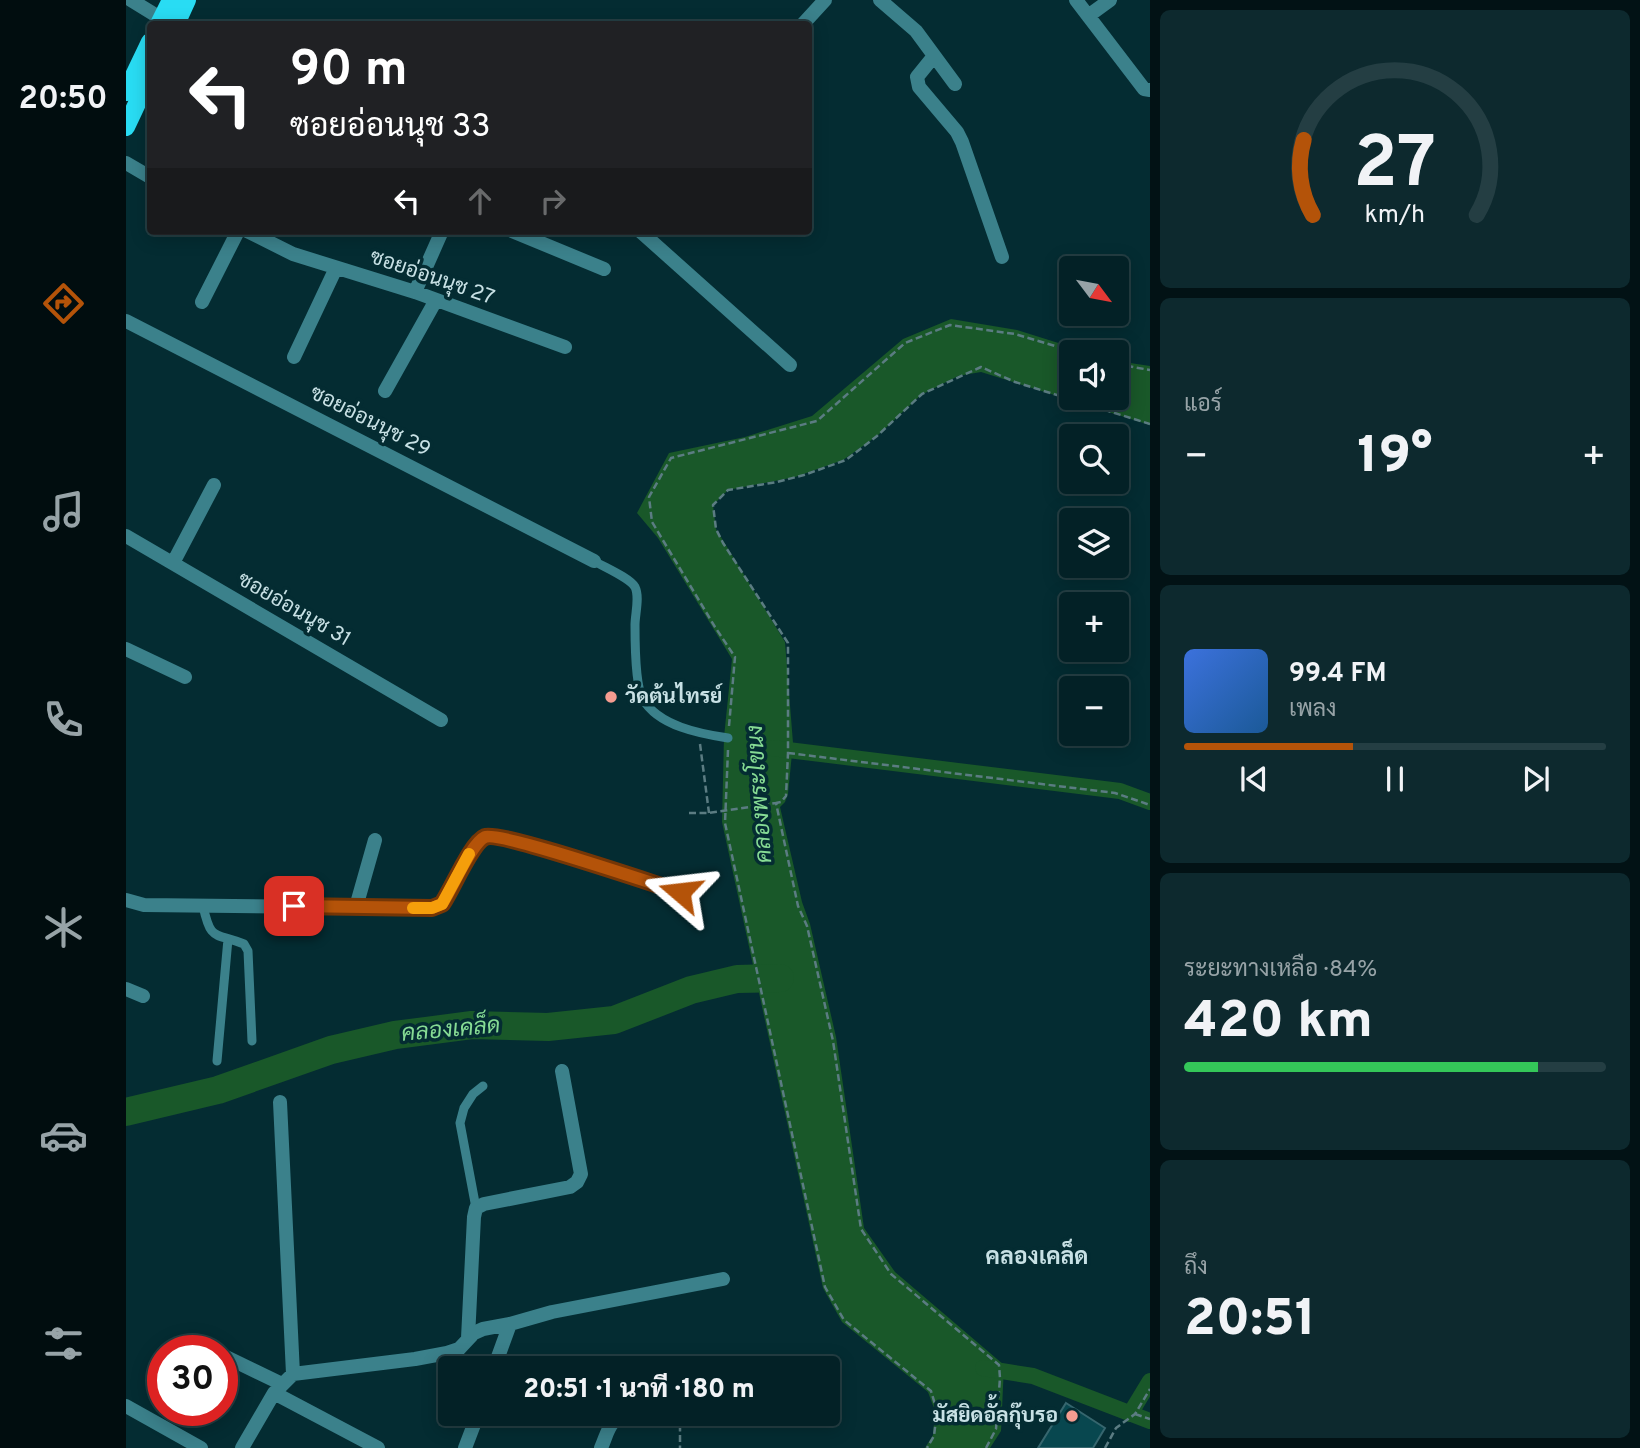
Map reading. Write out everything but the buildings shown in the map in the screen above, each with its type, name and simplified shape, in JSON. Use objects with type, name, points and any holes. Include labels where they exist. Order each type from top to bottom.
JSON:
[{"type":"main road","points":[[167,21],[170,0]]},
{"type":"main road","points":[[169,21],[187,0]]},
{"type":"main road","points":[[126,92],[147,47]]},
{"type":"main road","points":[[126,127],[147,82]]},
{"type":"street","points":[[131,0],[164,21]]},
{"type":"street","points":[[806,21],[825,0]]},
{"type":"street","points":[[880,0],[916,32],[955,84]]},
{"type":"street","points":[[1076,0],[1144,89],[1150,90]]},
{"type":"street","points":[[1088,16],[1110,0]]},
{"type":"street","points":[[934,56],[917,77],[919,87],[957,132],[962,142],[1002,257]]},
{"type":"street","points":[[126,163],[147,175]]},
{"type":"street","points":[[202,302],[236,235]]},
{"type":"street","name":"ซอยอ่อนนุช 27","points":[[255,235],[293,254],[415,292],[565,347]]},
{"type":"street","points":[[415,292],[440,235]]},
{"type":"street","points":[[522,235],[604,269]]},
{"type":"street","points":[[644,235],[790,365]]},
{"type":"street","points":[[294,357],[336,268]]},
{"type":"street","points":[[385,391],[436,300]]},
{"type":"street","name":"ซอยอ่อนนุช 29","points":[[126,321],[594,561]]},
{"type":"street","points":[[173,563],[214,485]]},
{"type":"street","name":"ซอยอ่อนนุช 31","points":[[126,536],[441,720]]},
{"type":"street","points":[[126,649],[185,677]]},
{"type":"street","points":[[126,900],[144,905],[432,908],[442,904],[474,845],[485,836],[527,845],[680,892]]},
{"type":"street","points":[[356,907],[375,840]]},
{"type":"street","points":[[126,989],[143,996]]},
{"type":"street","points":[[468,1338],[476,1208],[570,1187],[577,1182],[581,1174],[562,1071]]},
{"type":"street","points":[[280,1102],[293,1374]]},
{"type":"street","points":[[242,1448],[278,1389],[293,1374],[447,1353],[459,1349],[474,1333],[483,1329],[552,1312],[723,1279]]},
{"type":"street","points":[[498,1356],[510,1324]]},
{"type":"street","points":[[238,1365],[378,1448]]},
{"type":"street","points":[[126,1406],[201,1448]]},
{"type":"street","points":[[465,1448],[473,1426]]},
{"type":"street","points":[[601,1448],[610,1426]]},
{"type":"lane","points":[[594,561],[629,581],[636,590],[637,678],[642,699],[656,714],[687,731],[726,737]]},
{"type":"lane","points":[[203,906],[211,931],[244,944],[248,951],[252,1041]]},
{"type":"lane","points":[[217,1061],[228,939]]},
{"type":"lane","points":[[476,1208],[460,1123],[464,1108],[473,1094],[483,1086]]},
{"type":"path","points":[[927,1448],[934,1436],[937,1411],[931,1391],[844,1320],[825,1287],[725,823],[726,737],[735,657],[652,522],[649,497],[671,458],[817,421],[905,343],[950,325],[1015,334],[1059,347]]},
{"type":"path","points":[[1129,366],[1150,370]]},
{"type":"path","points":[[689,813],[709,813],[776,803],[784,800],[786,796],[789,643],[716,529],[713,505],[728,490],[777,482],[846,460],[877,436],[922,394],[981,367],[1015,382],[1150,425]]},
{"type":"path","points":[[699,733],[709,813]]},
{"type":"path","points":[[788,753],[1115,793],[1150,805]]},
{"type":"path","points":[[776,803],[797,906],[807,926],[833,1041],[861,1229],[891,1274],[999,1365],[996,1429],[986,1448]]},
{"type":"path","points":[[1105,1448],[1116,1428],[1135,1414],[1150,1390]]},
{"type":"path","points":[[1135,1414],[1150,1419]]},
{"type":"path","points":[[680,1426],[680,1448]]},
{"type":"water","name":"คลองพระโขนง","points":[[951,319],[1017,330],[1059,343],[1059,396],[981,372],[958,376],[921,395],[877,436],[843,460],[795,477],[728,490],[713,505],[716,529],[785,642],[793,743],[788,794],[780,807],[836,1037],[864,1228],[895,1272],[1004,1365],[1001,1431],[990,1448],[925,1448],[933,1435],[935,1411],[928,1392],[842,1322],[823,1288],[722,822],[724,737],[732,659],[658,538],[637,513],[669,453],[745,437],[812,416],[903,339]]},
{"type":"water","points":[[1129,363],[1150,366],[1150,425],[1102,410],[1129,410]]},
{"type":"waterway","name":"คลองพระโขนง","points":[[772,748],[1120,791],[1150,802]]},
{"type":"waterway","name":"คลองเคล็ด","points":[[126,1112],[218,1090],[331,1050],[395,1035],[472,1025],[548,1027],[614,1020],[691,990],[737,979],[780,978]]},
{"type":"waterway","points":[[983,1368],[1033,1376],[1150,1421]]},
{"type":"waterway","points":[[1130,1414],[1150,1381]]},
{"type":"slow traffic","points":[[413,908],[432,908],[442,904],[469,854]]},
{"type":"place","name":"วัดต้นไทรย์","points":[[611,697]]},
{"type":"place","name":"มัสยิดอั้ลกุ๊บรอ","points":[[1072,1416]]},
{"type":"district","name":"คลองเคล็ด","points":[[1037,1258]]},
{"type":"route","points":[[294,906],[432,908],[442,904],[448,896],[474,845],[485,836],[527,845],[680,892]]}]
